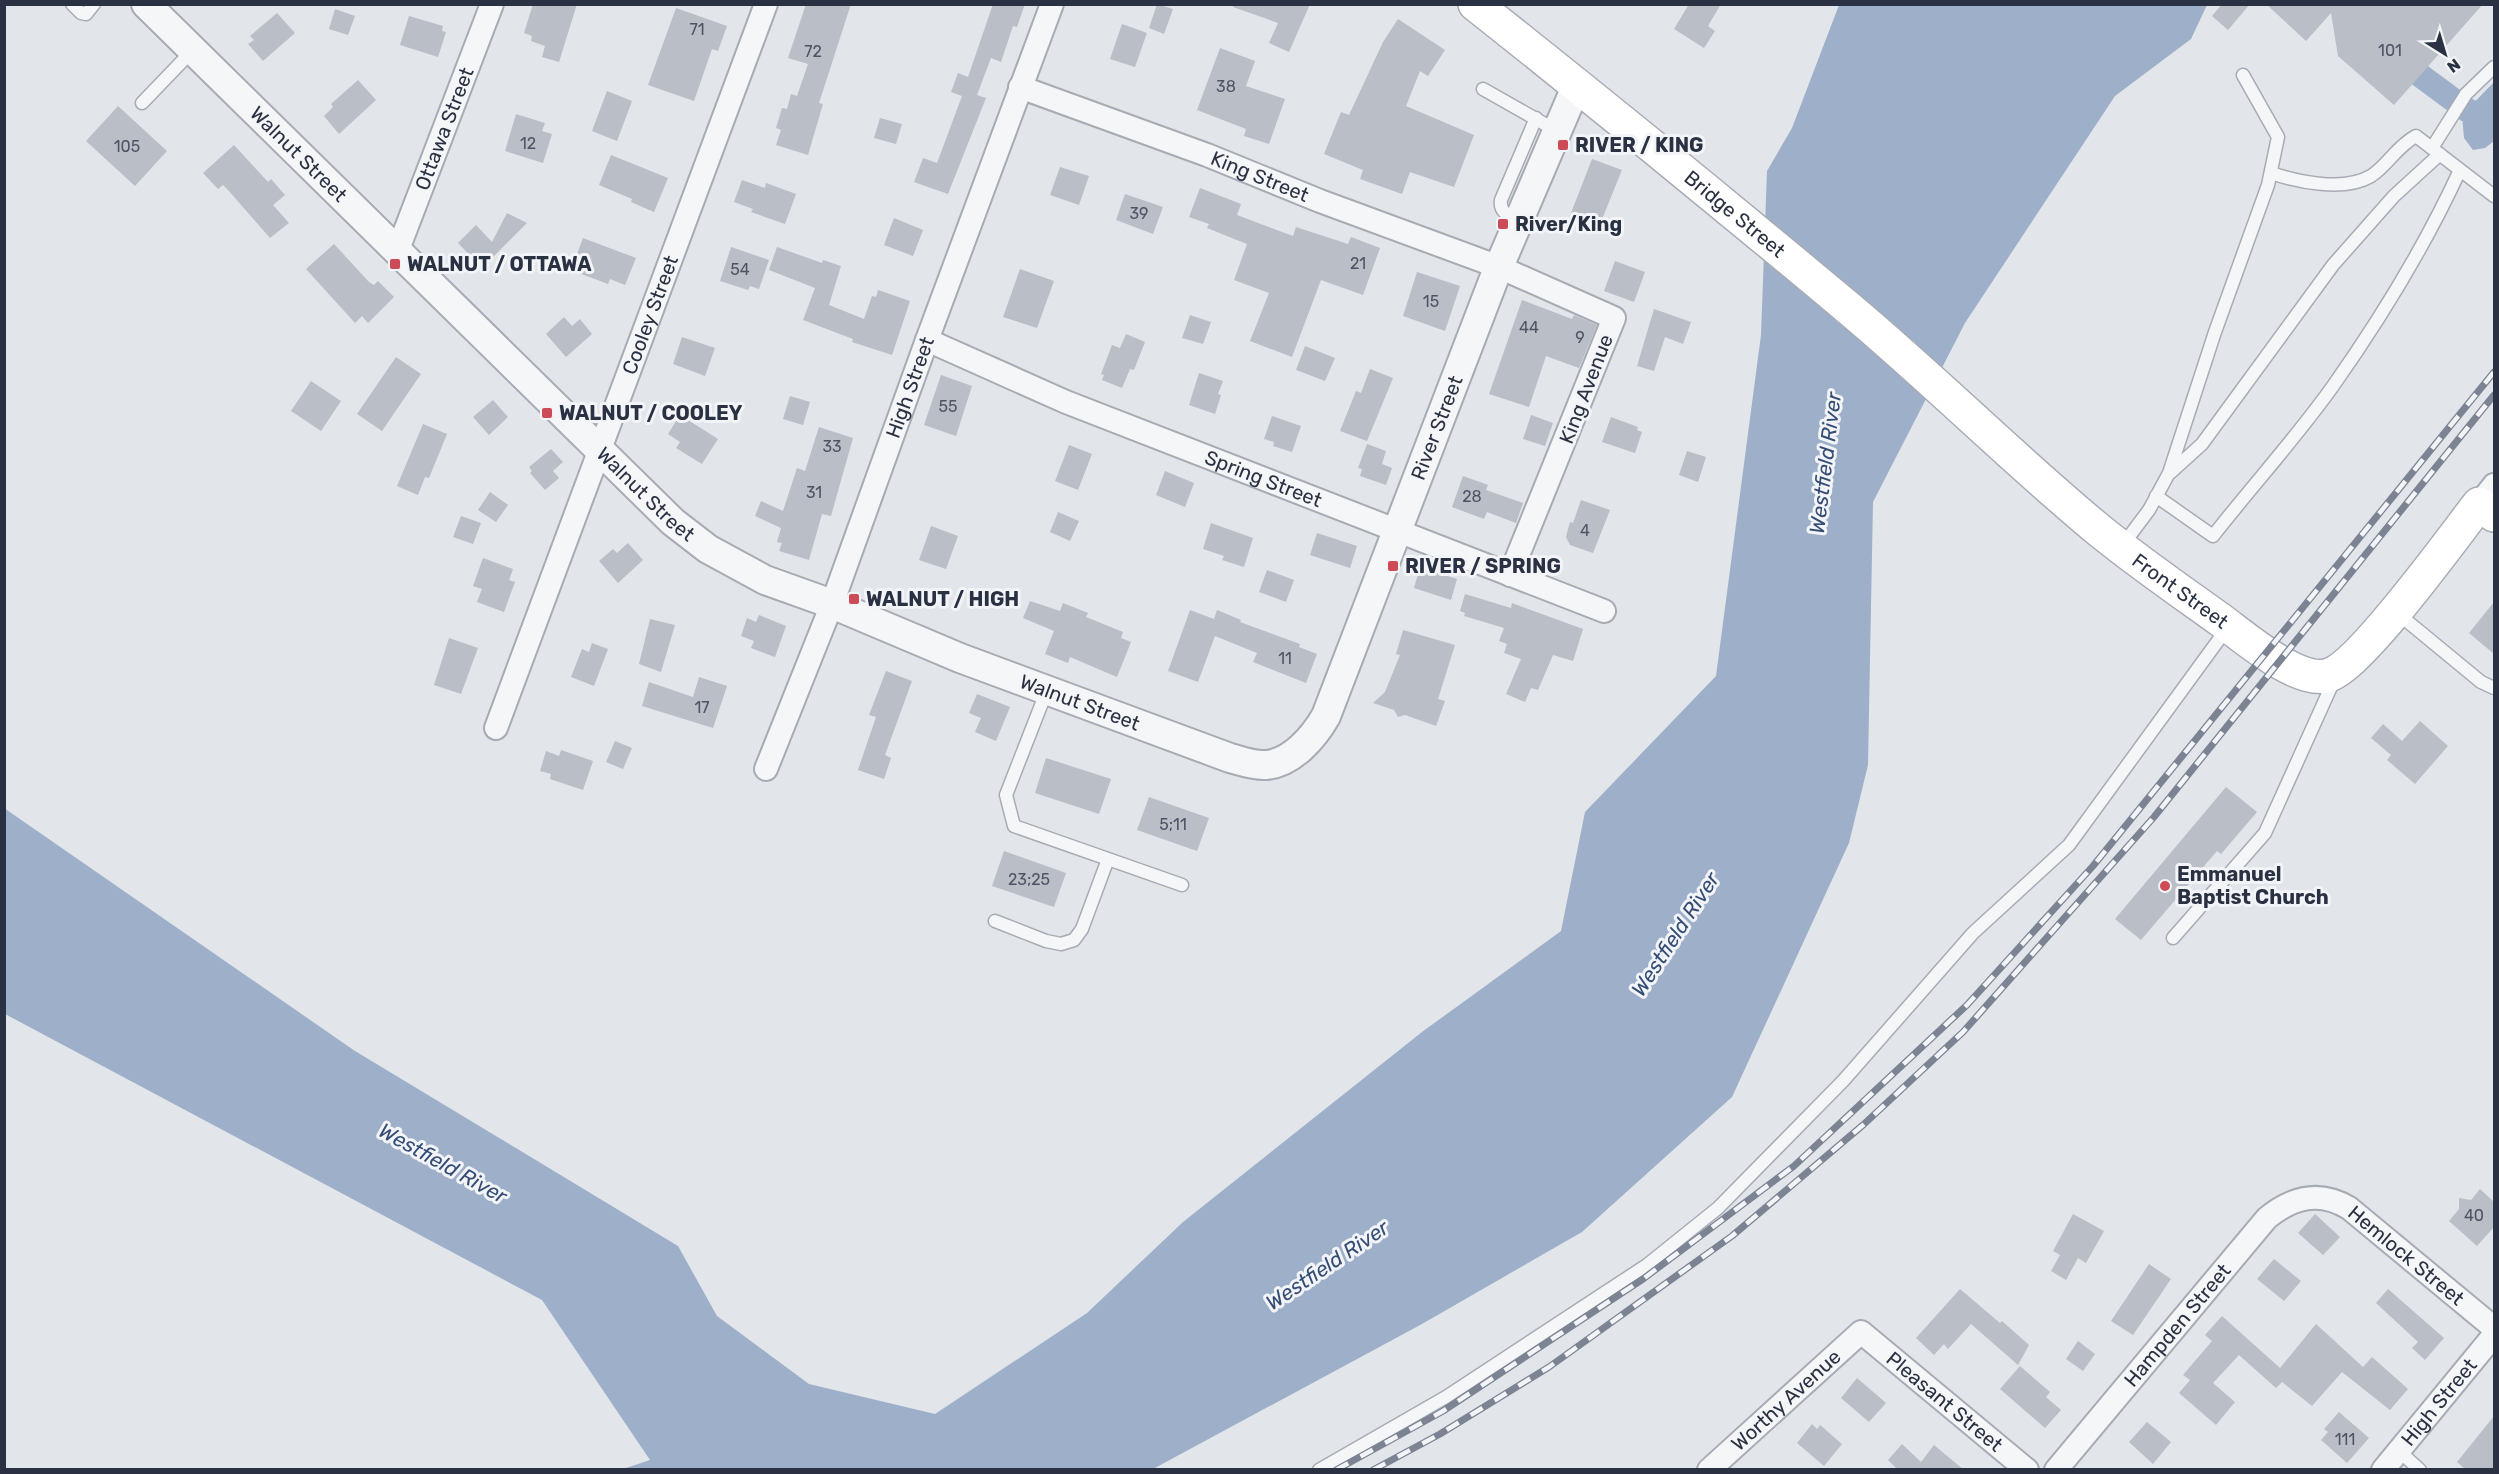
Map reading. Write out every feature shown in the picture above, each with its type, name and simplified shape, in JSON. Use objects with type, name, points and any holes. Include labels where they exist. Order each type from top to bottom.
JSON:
[{"type":"main road","name":"Bridge Street","points":[[1475,4],[1576,87],[1686,172],[1855,313]]},
{"type":"main road","name":"Front Street","points":[[1855,313],[2094,526],[2122,547],[2266,653],[2303,673],[2326,676],[2337,671]]},
{"type":"main road","points":[[2337,671],[2369,643],[2489,502]]},
{"type":"street","name":"Walnut Street","points":[[146,4],[673,522],[708,549],[765,580],[832,604],[960,658],[1047,690],[1241,761],[1267,765],[1283,760]]},
{"type":"street","name":"Ottawa Street","points":[[397,252],[492,4]]},
{"type":"street","name":"Cooley Street","points":[[496,728],[766,4]]},
{"type":"street","name":"High Street","points":[[766,769],[832,604],[1052,4]]},
{"type":"street","name":"King Street","points":[[1020,87],[1207,155],[1320,201],[1499,267]]},
{"type":"street","name":"River Street","points":[[1283,760],[1309,739],[1326,716],[1499,267],[1519,222],[1547,124],[1576,87]]},
{"type":"street","name":"King Avenue","points":[[1499,267],[1614,318],[1510,575]]},
{"type":"street","name":"Spring Street","points":[[927,340],[1066,402],[1604,611]]},
{"type":"street","name":"Hemlock Street","points":[[2310,1197],[2336,1202],[2349,1208],[2494,1328]]},
{"type":"street","name":"Hampden Street","points":[[2056,1470],[2267,1218],[2283,1206],[2310,1197]]},
{"type":"street","name":"Worthy Avenue","points":[[1708,1470],[1861,1332]]},
{"type":"street","name":"Pleasant Street","points":[[1861,1332],[2026,1470]]},
{"type":"street","name":"High Street","points":[[2384,1470],[2494,1335]]},
{"type":"lane","points":[[72,4],[81,13],[86,14],[94,4]]},
{"type":"lane","points":[[142,103],[193,50]]},
{"type":"lane","points":[[2169,474],[2202,444],[2333,265],[2436,151],[2446,124],[2466,94],[2494,67]]},
{"type":"lane","points":[[2122,547],[2169,474],[2271,173],[2278,137],[2243,75]]},
{"type":"lane","points":[[1483,89],[1547,124]]},
{"type":"lane","points":[[2271,173],[2300,182],[2340,184],[2371,176],[2405,141],[2416,136],[2494,196]]},
{"type":"lane","points":[[2156,496],[2213,536],[2338,378],[2394,295],[2435,225],[2460,170]]},
{"type":"lane","points":[[2395,610],[2481,682],[2494,688]]},
{"type":"lane","points":[[1319,1470],[1446,1397],[1599,1297],[1647,1265],[1718,1208],[1843,1081],[1973,933],[2069,845],[2229,626]]},
{"type":"lane","points":[[2173,938],[2265,832],[2337,671]]},
{"type":"lane","points":[[1047,690],[1006,795],[1014,826],[1182,885]]},
{"type":"lane","points":[[995,921],[1046,941],[1061,944],[1074,940],[1082,929],[1108,859]]},
{"type":"lane","points":[[2399,1451],[2420,1470]]},
{"type":"water","name":"Westfield River","points":[[1839,5],[2207,5],[2191,39],[2115,96],[1965,323],[1873,502],[1868,765],[1849,843],[1732,1097],[1582,1232],[1422,1324],[1153,1469],[623,1469],[650,1460],[542,1300],[5,1014],[4,808],[355,1051],[678,1246],[717,1316],[809,1384],[935,1414],[1087,1313],[1183,1222],[1422,1032],[1561,931],[1585,812],[1716,676],[1761,335],[1767,171],[1792,128]]},
{"type":"water","points":[[2494,82],[2494,141],[2485,148],[2473,150],[2464,138],[2462,115]]},
{"type":"building","points":[[533,4],[577,4],[559,62],[542,57],[545,46],[531,41],[532,36],[524,33]]},
{"type":"building","points":[[806,4],[851,4],[819,103],[823,104],[808,155],[776,145],[781,130],[776,128],[782,108],[787,109],[791,94],[797,96],[808,64],[788,58]]},
{"type":"building","points":[[993,4],[1025,4],[1017,27],[1013,26],[1001,62],[991,58],[977,95],[986,98],[948,194],[914,182],[923,158],[937,163],[962,96],[951,92],[958,73],[968,77]]},
{"type":"building","points":[[1157,4],[1173,9],[1164,34],[1149,28]]},
{"type":"building","points":[[1234,4],[1310,4],[1289,52],[1269,43],[1278,23],[1233,7]]},
{"type":"building","points":[[1689,4],[1721,4],[1708,26],[1715,31],[1704,48],[1674,29]]},
{"type":"building","points":[[2222,4],[2250,4],[2228,30],[2212,16]]},
{"type":"building","points":[[2266,4],[2483,4],[2394,105],[2338,56],[2331,13],[2306,41]]},
{"type":"building","points":[[676,8],[727,26],[718,51],[712,49],[694,101],[648,85]]},
{"type":"building","points":[[335,9],[355,16],[348,35],[329,29]]},
{"type":"building","points":[[277,13],[295,33],[263,61],[248,44],[254,40],[250,36]]},
{"type":"building","points":[[409,16],[443,26],[442,31],[446,32],[438,57],[400,45]]},
{"type":"building","points":[[1398,19],[1445,50],[1428,76],[1420,71],[1406,106],[1474,135],[1454,187],[1410,172],[1402,194],[1360,179],[1363,170],[1324,154],[1341,112],[1349,115],[1383,42]]},
{"type":"building","points":[[1122,24],[1147,33],[1135,67],[1110,59]]},
{"type":"building","points":[[1220,48],[1255,61],[1246,86],[1285,99],[1269,144],[1244,136],[1246,129],[1197,110]]},
{"type":"building","points":[[358,80],[376,100],[339,134],[324,116],[333,107],[331,104]]},
{"type":"building","points":[[607,91],[632,101],[617,141],[592,131]]},
{"type":"building","points":[[118,106],[167,151],[135,186],[86,141]]},
{"type":"building","points":[[516,114],[545,123],[542,131],[552,134],[543,163],[505,151]]},
{"type":"building","points":[[880,118],[902,124],[896,144],[874,138]]},
{"type":"building","points":[[234,145],[268,182],[271,179],[285,195],[273,205],[289,223],[270,238],[223,185],[218,189],[203,173]]},
{"type":"building","points":[[611,155],[668,178],[654,212],[631,202],[632,199],[599,185]]},
{"type":"building","points":[[1592,159],[1622,170],[1598,229],[1569,218]]},
{"type":"building","points":[[1060,167],[1089,176],[1079,205],[1050,195]]},
{"type":"building","points":[[742,180],[765,188],[766,183],[796,194],[785,224],[751,212],[753,209],[734,202]]},
{"type":"building","points":[[1200,188],[1241,204],[1237,215],[1293,236],[1296,227],[1348,244],[1351,237],[1380,248],[1363,295],[1321,280],[1292,357],[1250,341],[1269,293],[1234,280],[1247,244],[1207,228],[1209,224],[1189,217]]},
{"type":"building","points":[[1125,194],[1163,207],[1153,234],[1116,220]]},
{"type":"building","points":[[507,213],[527,223],[482,268],[458,243],[476,225],[492,242]]},
{"type":"building","points":[[894,218],[923,230],[913,256],[884,245]]},
{"type":"building","points":[[583,238],[636,258],[625,285],[610,279],[608,284],[571,270]]},
{"type":"building","points":[[334,244],[369,282],[374,285],[378,281],[394,297],[368,323],[362,316],[355,323],[306,269]]},
{"type":"building","points":[[731,247],[769,260],[759,289],[750,286],[748,290],[720,281]]},
{"type":"building","points":[[777,247],[822,263],[823,260],[841,266],[829,305],[864,319],[872,296],[876,297],[878,290],[910,301],[892,355],[852,342],[853,339],[803,320],[815,288],[769,270]]},
{"type":"building","points":[[1615,261],[1645,272],[1634,302],[1604,291]]},
{"type":"building","points":[[1020,269],[1054,281],[1037,328],[1003,317]]},
{"type":"building","points":[[1417,272],[1460,286],[1445,331],[1403,316]]},
{"type":"building","points":[[1522,300],[1572,319],[1574,315],[1597,325],[1579,368],[1546,356],[1529,407],[1489,394]]},
{"type":"building","points":[[1654,309],[1691,322],[1683,344],[1665,337],[1654,371],[1637,366]]},
{"type":"building","points":[[1190,315],[1211,322],[1203,344],[1182,338]]},
{"type":"building","points":[[564,317],[572,326],[580,319],[592,334],[566,357],[546,334]]},
{"type":"building","points":[[1126,334],[1145,342],[1134,370],[1130,369],[1122,388],[1102,380],[1104,375],[1101,374],[1112,345],[1120,348]]},
{"type":"building","points":[[682,337],[715,348],[705,376],[673,364]]},
{"type":"building","points":[[1305,346],[1335,358],[1325,381],[1296,370]]},
{"type":"building","points":[[396,357],[421,374],[382,431],[357,414]]},
{"type":"building","points":[[1370,369],[1393,378],[1367,441],[1340,431],[1356,391],[1361,393]]},
{"type":"building","points":[[1199,373],[1223,381],[1215,414],[1189,405]]},
{"type":"building","points":[[941,375],[972,386],[956,436],[924,425]]},
{"type":"building","points":[[311,381],[341,401],[321,431],[291,411]]},
{"type":"building","points":[[790,396],[810,402],[803,425],[783,419]]},
{"type":"building","points":[[493,400],[508,417],[489,435],[473,417]]},
{"type":"building","points":[[680,415],[718,439],[702,464],[676,448],[680,442],[668,434]]},
{"type":"building","points":[[1531,415],[1553,423],[1545,446],[1523,439]]},
{"type":"building","points":[[1272,416],[1301,426],[1292,452],[1273,446],[1274,442],[1264,439]]},
{"type":"building","points":[[1611,417],[1638,427],[1637,430],[1642,432],[1635,453],[1602,442]]},
{"type":"building","points":[[423,424],[447,434],[429,478],[425,477],[418,495],[397,486]]},
{"type":"building","points":[[819,427],[853,438],[831,516],[822,514],[809,560],[779,551],[782,543],[777,542],[781,528],[755,516],[761,501],[783,511],[797,468],[805,471]]},
{"type":"building","points":[[1367,444],[1386,451],[1382,464],[1392,468],[1386,485],[1360,476],[1362,469],[1358,468]]},
{"type":"building","points":[[1069,445],[1092,454],[1078,490],[1055,481]]},
{"type":"building","points":[[551,449],[563,462],[553,471],[559,478],[545,490],[530,473],[532,471],[529,467]]},
{"type":"building","points":[[1687,451],[1706,457],[1698,482],[1679,475]]},
{"type":"building","points":[[1165,471],[1194,483],[1185,507],[1156,495]]},
{"type":"building","points":[[1463,476],[1488,485],[1486,490],[1523,503],[1516,523],[1487,512],[1484,519],[1452,507]]},
{"type":"building","points":[[490,492],[508,505],[496,522],[478,510]]},
{"type":"building","points":[[1581,500],[1610,510],[1593,553],[1570,545],[1566,537],[1570,522],[1573,523]]},
{"type":"building","points":[[1058,512],[1079,521],[1070,541],[1050,532]]},
{"type":"building","points":[[461,516],[481,523],[473,544],[453,537]]},
{"type":"building","points":[[1211,523],[1253,538],[1244,567],[1222,560],[1224,556],[1203,549]]},
{"type":"building","points":[[931,526],[958,536],[946,569],[919,560]]},
{"type":"building","points":[[1317,533],[1357,546],[1350,568],[1310,555]]},
{"type":"building","points":[[628,543],[643,560],[618,583],[599,561],[613,549],[617,553]]},
{"type":"building","points":[[483,558],[513,569],[509,580],[515,582],[504,612],[477,602],[482,589],[473,586]]},
{"type":"building","points":[[1420,567],[1457,579],[1451,600],[1414,588]]},
{"type":"building","points":[[1267,570],[1294,580],[1286,602],[1259,592]]},
{"type":"building","points":[[1465,594],[1511,608],[1512,603],[1583,629],[1573,661],[1553,655],[1538,690],[1531,688],[1525,702],[1506,694],[1521,659],[1504,653],[1507,644],[1499,641],[1504,628],[1464,616],[1465,613],[1460,611]]},
{"type":"building","points":[[1030,601],[1060,611],[1063,603],[1088,613],[1086,617],[1123,632],[1121,638],[1131,642],[1117,677],[1070,657],[1068,663],[1045,654],[1054,631],[1023,618]]},
{"type":"building","points":[[2494,602],[2494,654],[2469,633]]},
{"type":"building","points":[[1190,610],[1214,619],[1217,610],[1241,620],[1240,622],[1300,644],[1299,647],[1317,654],[1306,683],[1253,662],[1257,653],[1215,636],[1198,682],[1168,671]]},
{"type":"building","points":[[759,615],[786,626],[775,657],[751,648],[754,641],[741,636],[747,618],[756,622]]},
{"type":"building","points":[[650,619],[675,625],[661,672],[639,664]]},
{"type":"building","points":[[1403,630],[1455,645],[1438,699],[1445,701],[1436,726],[1405,715],[1398,717],[1394,710],[1373,703],[1385,692],[1400,655],[1396,654]]},
{"type":"building","points":[[449,638],[478,648],[461,694],[434,685]]},
{"type":"building","points":[[592,643],[608,649],[594,686],[571,677],[582,649],[589,652]]},
{"type":"building","points":[[886,671],[912,681],[885,755],[891,758],[884,779],[858,770],[876,717],[869,715]]},
{"type":"building","points":[[699,677],[727,686],[713,728],[642,706],[649,682],[693,697]]},
{"type":"building","points":[[977,694],[1010,707],[996,741],[975,732],[981,718],[969,713]]},
{"type":"building","points":[[2420,721],[2448,746],[2415,784],[2387,760],[2391,755],[2371,738],[2383,724],[2402,741]]},
{"type":"building","points":[[615,741],[632,748],[623,769],[606,762]]},
{"type":"building","points":[[561,750],[593,761],[583,790],[550,779],[551,774],[540,771],[546,751],[559,756]]},
{"type":"building","points":[[1046,758],[1111,779],[1099,814],[1035,793]]},
{"type":"building","name":"Emmanuel Baptist Church","points":[[2226,787],[2257,812],[2221,854],[2217,851],[2141,940],[2115,919]]},
{"type":"building","points":[[1149,797],[1209,818],[1197,851],[1137,830]]},
{"type":"building","points":[[1004,851],[1066,873],[1054,907],[992,886]]},
{"type":"building","points":[[2480,1189],[2494,1202],[2494,1227],[2477,1246],[2449,1221],[2459,1209],[2459,1198],[2471,1200]]},
{"type":"building","points":[[2073,1214],[2104,1231],[2086,1263],[2078,1258],[2066,1280],[2051,1271],[2060,1255],[2053,1251]]},
{"type":"building","points":[[2315,1214],[2340,1237],[2323,1255],[2298,1233]]},
{"type":"building","points":[[2274,1259],[2301,1281],[2284,1301],[2257,1279]]},
{"type":"building","points":[[2149,1264],[2171,1279],[2133,1335],[2111,1321]]},
{"type":"building","points":[[1960,1289],[2029,1345],[2018,1365],[1971,1324],[1948,1349],[1944,1344],[1934,1355],[1916,1338]]},
{"type":"building","points":[[2388,1289],[2444,1338],[2425,1360],[2412,1348],[2418,1342],[2376,1303]]},
{"type":"building","points":[[2222,1316],[2280,1368],[2316,1324],[2363,1367],[2372,1357],[2408,1389],[2390,1410],[2342,1372],[2312,1406],[2282,1382],[2276,1388],[2239,1355],[2213,1383],[2235,1402],[2216,1425],[2179,1393],[2190,1380],[2183,1375],[2212,1341],[2205,1335]]},
{"type":"building","points":[[2078,1341],[2095,1354],[2083,1371],[2066,1359]]},
{"type":"building","points":[[2020,1366],[2050,1392],[2046,1397],[2061,1410],[2045,1428],[2000,1389]]},
{"type":"building","points":[[1857,1378],[1886,1403],[1869,1422],[1841,1398]]},
{"type":"building","points":[[2339,1412],[2369,1438],[2347,1463],[2321,1440],[2328,1432],[2324,1429]]},
{"type":"building","points":[[2494,1416],[2494,1470],[2466,1470],[2457,1462]]},
{"type":"building","points":[[2147,1422],[2171,1442],[2153,1464],[2129,1442]]},
{"type":"building","points":[[1812,1424],[1817,1429],[1820,1425],[1842,1444],[1824,1466],[1797,1443]]},
{"type":"building","points":[[1902,1444],[1921,1462],[1934,1445],[1964,1470],[1898,1470],[1888,1460]]},
{"type":"waterway","points":[[2394,56],[2467,110],[2488,118],[2494,111]]},
{"type":"railway","points":[[1336,1470],[1443,1411],[1643,1279],[1794,1166],[1967,1005],[2093,866],[2494,372]]},
{"type":"railway","points":[[1373,1470],[1440,1434],[1549,1367],[1732,1236],[1863,1125],[1963,1032],[2154,817],[2494,395]]},
{"type":"place","name":"RIVER / KING","points":[[1563,145]]},
{"type":"place","name":"River/King","points":[[1503,224]]},
{"type":"place","name":"WALNUT / OTTAWA","points":[[395,264]]},
{"type":"place","name":"WALNUT / COOLEY","points":[[547,413]]},
{"type":"place","name":"RIVER / SPRING","points":[[1393,566]]},
{"type":"place","name":"WALNUT / HIGH","points":[[854,599]]},
{"type":"place","name":"Emmanuel Baptist Church","points":[[2165,886]]}]
